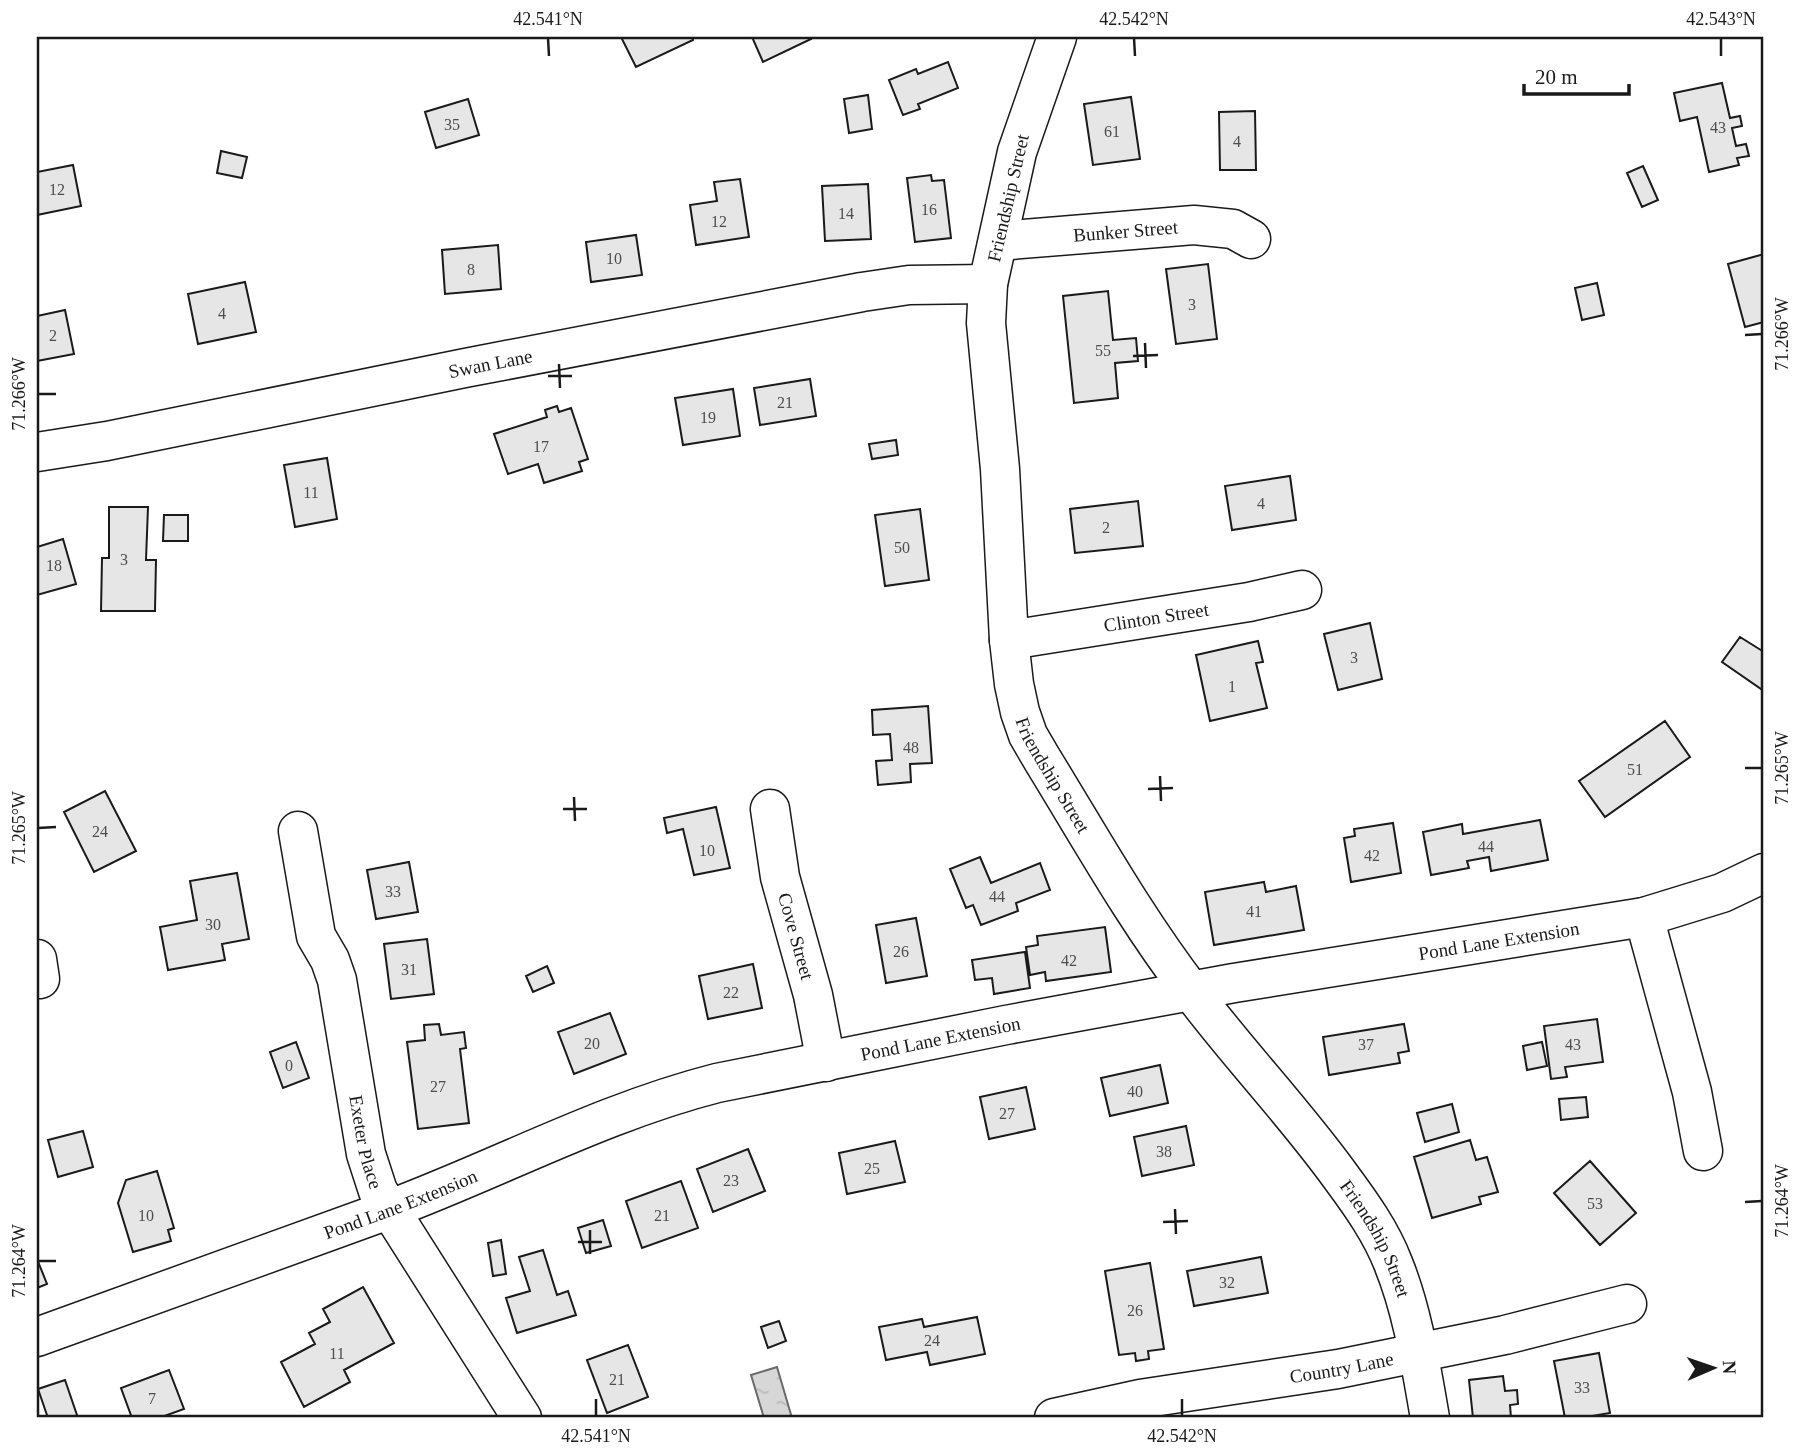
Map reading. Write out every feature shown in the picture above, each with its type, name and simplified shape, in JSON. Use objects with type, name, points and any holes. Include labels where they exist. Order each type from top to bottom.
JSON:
[{"type":"street","name":"Friendship Street","points":[[1057,37],[1017,152],[988,284],[986,323],[1000,469],[1009,640],[1020,712],[1028,735],[1135,910],[1191,991],[1321,1150],[1375,1227],[1393,1263],[1418,1353],[1430,1418]]},
{"type":"street","name":"Bunker Street","points":[[998,241],[1194,225],[1233,229],[1251,239]]},
{"type":"street","name":"Swan Lane","points":[[37,452],[107,441],[862,292],[909,285],[988,284]]},
{"type":"street","name":"Clinton Street","points":[[1009,640],[1249,602],[1302,590]]},
{"type":"street","name":"Cove Street","points":[[770,809],[780,877],[813,995],[827,1062]]},
{"type":"street","name":"Exeter Place","points":[[298,831],[316,936],[330,960],[337,980],[370,1172],[388,1210],[522,1418]]},
{"type":"street","name":"Pond Lane Extension","points":[[37,1337],[442,1190],[632,1109],[717,1083],[1191,991],[1644,917],[1722,893],[1764,873]]},
{"type":"street","points":[[1644,917],[1692,1092],[1703,1151]]},
{"type":"street","name":"Country Lane","points":[[1072,1416],[1140,1399],[1281,1379],[1418,1353],[1505,1335],[1627,1304]]},
{"type":"water","points":[[777,1367],[792,1418],[764,1418],[751,1375]]},
{"type":"building","points":[[621,37],[692,37],[693,40],[636,67]]},
{"type":"building","points":[[752,37],[810,37],[811,39],[763,62]]},
{"type":"building","points":[[948,62],[958,88],[918,104],[920,109],[903,115],[889,80],[916,69],[918,74]]},
{"type":"building","points":[[1722,83],[1730,118],[1740,116],[1742,126],[1732,128],[1736,146],[1746,144],[1749,156],[1737,158],[1739,165],[1709,172],[1697,117],[1680,121],[1674,93]]},
{"type":"building","points":[[868,95],[872,129],[849,133],[844,99]]},
{"type":"building","points":[[1131,97],[1140,159],[1093,165],[1084,104]]},
{"type":"building","points":[[468,99],[479,135],[436,148],[425,112]]},
{"type":"building","points":[[1255,111],[1256,170],[1220,170],[1219,112]]},
{"type":"building","points":[[221,151],[247,157],[242,178],[217,173]]},
{"type":"building","points":[[73,165],[81,206],[37,215],[37,172]]},
{"type":"building","points":[[1643,166],[1658,200],[1642,207],[1627,173]]},
{"type":"building","points":[[931,175],[932,181],[944,180],[951,238],[915,242],[907,178]]},
{"type":"building","points":[[740,179],[749,237],[696,245],[690,205],[717,201],[714,182]]},
{"type":"building","points":[[868,184],[871,239],[825,241],[822,186]]},
{"type":"building","points":[[636,235],[642,275],[591,282],[586,242]]},
{"type":"building","points":[[498,245],[501,289],[445,294],[442,250]]},
{"type":"building","points":[[1764,254],[1764,322],[1745,327],[1728,264]]},
{"type":"building","points":[[1208,264],[1217,339],[1176,344],[1166,269]]},
{"type":"building","points":[[245,282],[256,332],[198,344],[188,294]]},
{"type":"building","points":[[1597,283],[1604,315],[1582,320],[1575,288]]},
{"type":"building","points":[[1108,291],[1113,340],[1136,338],[1138,361],[1115,363],[1118,398],[1074,403],[1063,296]]},
{"type":"building","points":[[65,310],[74,354],[37,361],[37,316]]},
{"type":"building","points":[[810,379],[816,416],[760,425],[754,388]]},
{"type":"building","points":[[733,389],[740,436],[683,445],[675,398]]},
{"type":"building","points":[[557,406],[559,412],[571,408],[588,459],[579,462],[582,471],[544,483],[538,464],[508,474],[494,434],[547,417],[545,410]]},
{"type":"building","points":[[896,440],[898,455],[872,459],[869,444]]},
{"type":"building","points":[[327,458],[337,519],[295,527],[284,465]]},
{"type":"building","points":[[1290,476],[1296,520],[1232,530],[1225,486]]},
{"type":"building","points":[[1138,501],[1143,546],[1075,553],[1070,509]]},
{"type":"building","points":[[109,507],[148,507],[146,560],[156,560],[155,611],[101,611],[102,558],[109,558]]},
{"type":"building","points":[[920,509],[929,580],[885,586],[875,515]]},
{"type":"building","points":[[164,515],[188,515],[188,541],[163,541]]},
{"type":"building","points":[[63,539],[76,584],[37,595],[37,547]]},
{"type":"building","points":[[1370,623],[1382,679],[1338,690],[1324,634]]},
{"type":"building","points":[[1740,637],[1764,652],[1764,691],[1722,662]]},
{"type":"building","points":[[1258,641],[1263,662],[1256,663],[1267,708],[1210,721],[1196,655]]},
{"type":"building","points":[[928,706],[932,763],[910,764],[911,782],[878,785],[876,761],[892,760],[890,734],[873,735],[872,710]]},
{"type":"building","points":[[1665,721],[1690,757],[1605,817],[1579,781]]},
{"type":"building","points":[[105,791],[136,851],[94,872],[64,812]]},
{"type":"building","points":[[716,807],[730,868],[694,875],[683,829],[667,833],[664,818]]},
{"type":"building","points":[[1540,820],[1548,860],[1491,871],[1489,857],[1467,861],[1469,868],[1431,875],[1423,832],[1462,824],[1463,834]]},
{"type":"building","points":[[1393,823],[1401,873],[1351,882],[1344,838],[1355,836],[1354,829]]},
{"type":"building","points":[[980,857],[991,883],[1040,863],[1050,890],[1016,903],[1018,911],[981,925],[973,905],[966,908],[950,869]]},
{"type":"building","points":[[409,862],[418,912],[376,919],[367,870]]},
{"type":"building","points":[[237,873],[249,939],[222,944],[225,960],[168,970],[160,927],[197,920],[190,881]]},
{"type":"building","points":[[1264,882],[1266,892],[1296,886],[1304,930],[1214,945],[1205,892]]},
{"type":"building","points":[[916,918],[927,976],[886,983],[876,925]]},
{"type":"building","points":[[1105,927],[1111,972],[1046,981],[1045,972],[1030,975],[1026,947],[1038,945],[1037,936]]},
{"type":"building","points":[[427,939],[434,994],[391,999],[384,944]]},
{"type":"building","points":[[1025,952],[1030,988],[994,994],[992,978],[975,980],[972,960]]},
{"type":"building","points":[[753,964],[762,1008],[708,1019],[699,976]]},
{"type":"building","points":[[547,966],[554,983],[533,992],[526,976]]},
{"type":"building","points":[[610,1013],[626,1054],[574,1074],[558,1032]]},
{"type":"building","points":[[1597,1019],[1603,1062],[1565,1067],[1567,1077],[1551,1079],[1544,1026]]},
{"type":"building","points":[[439,1024],[441,1035],[464,1032],[466,1048],[460,1049],[469,1123],[418,1129],[407,1042],[425,1040],[424,1025]]},
{"type":"building","points":[[1404,1024],[1409,1051],[1398,1053],[1400,1063],[1329,1075],[1323,1037]]},
{"type":"building","points":[[296,1042],[309,1078],[283,1088],[270,1052]]},
{"type":"building","points":[[1542,1042],[1547,1066],[1527,1070],[1523,1046]]},
{"type":"building","points":[[1160,1065],[1168,1103],[1110,1116],[1101,1078]]},
{"type":"building","points":[[1026,1087],[1035,1129],[989,1139],[980,1097]]},
{"type":"building","points":[[1586,1097],[1588,1117],[1561,1120],[1559,1099]]},
{"type":"building","points":[[1452,1104],[1459,1132],[1425,1142],[1417,1113]]},
{"type":"building","points":[[1186,1126],[1194,1165],[1142,1176],[1134,1137]]},
{"type":"building","points":[[83,1131],[93,1167],[58,1177],[48,1140]]},
{"type":"building","points":[[1470,1140],[1476,1160],[1487,1157],[1498,1192],[1479,1197],[1481,1204],[1432,1218],[1414,1157]]},
{"type":"building","points":[[895,1141],[905,1182],[847,1194],[839,1153]]},
{"type":"building","points":[[748,1149],[765,1191],[713,1212],[697,1169]]},
{"type":"building","points":[[1590,1161],[1636,1213],[1600,1245],[1554,1193]]},
{"type":"building","points":[[157,1171],[174,1228],[168,1230],[171,1241],[133,1252],[118,1203],[126,1180]]},
{"type":"building","points":[[681,1181],[698,1228],[642,1248],[626,1201]]},
{"type":"building","points":[[603,1220],[611,1246],[586,1253],[578,1228]]},
{"type":"building","points":[[501,1240],[506,1274],[493,1276],[488,1243]]},
{"type":"building","points":[[543,1250],[557,1295],[568,1291],[576,1315],[517,1333],[506,1298],[530,1291],[519,1257]]},
{"type":"building","points":[[1261,1257],[1268,1293],[1194,1306],[1187,1271]]},
{"type":"building","points":[[37,1259],[47,1284],[37,1288]]},
{"type":"building","points":[[1150,1263],[1164,1349],[1148,1351],[1149,1359],[1136,1361],[1135,1353],[1119,1355],[1105,1271]]},
{"type":"building","points":[[363,1287],[394,1343],[344,1370],[350,1382],[304,1407],[281,1362],[315,1344],[309,1333],[330,1322],[323,1309]]},
{"type":"building","points":[[977,1317],[985,1354],[930,1365],[927,1352],[886,1360],[879,1327],[922,1319],[924,1327]]},
{"type":"building","points":[[779,1321],[786,1341],[768,1348],[761,1327]]},
{"type":"building","points":[[628,1345],[648,1397],[607,1413],[587,1360]]},
{"type":"building","points":[[1599,1353],[1610,1413],[1592,1416],[1593,1418],[1565,1418],[1554,1361]]},
{"type":"building","points":[[169,1370],[184,1409],[159,1418],[132,1418],[121,1388]]},
{"type":"building","points":[[1503,1376],[1505,1391],[1517,1390],[1518,1404],[1510,1405],[1511,1418],[1473,1418],[1469,1380]]},
{"type":"building","points":[[65,1380],[78,1418],[48,1418],[38,1389]]}]
